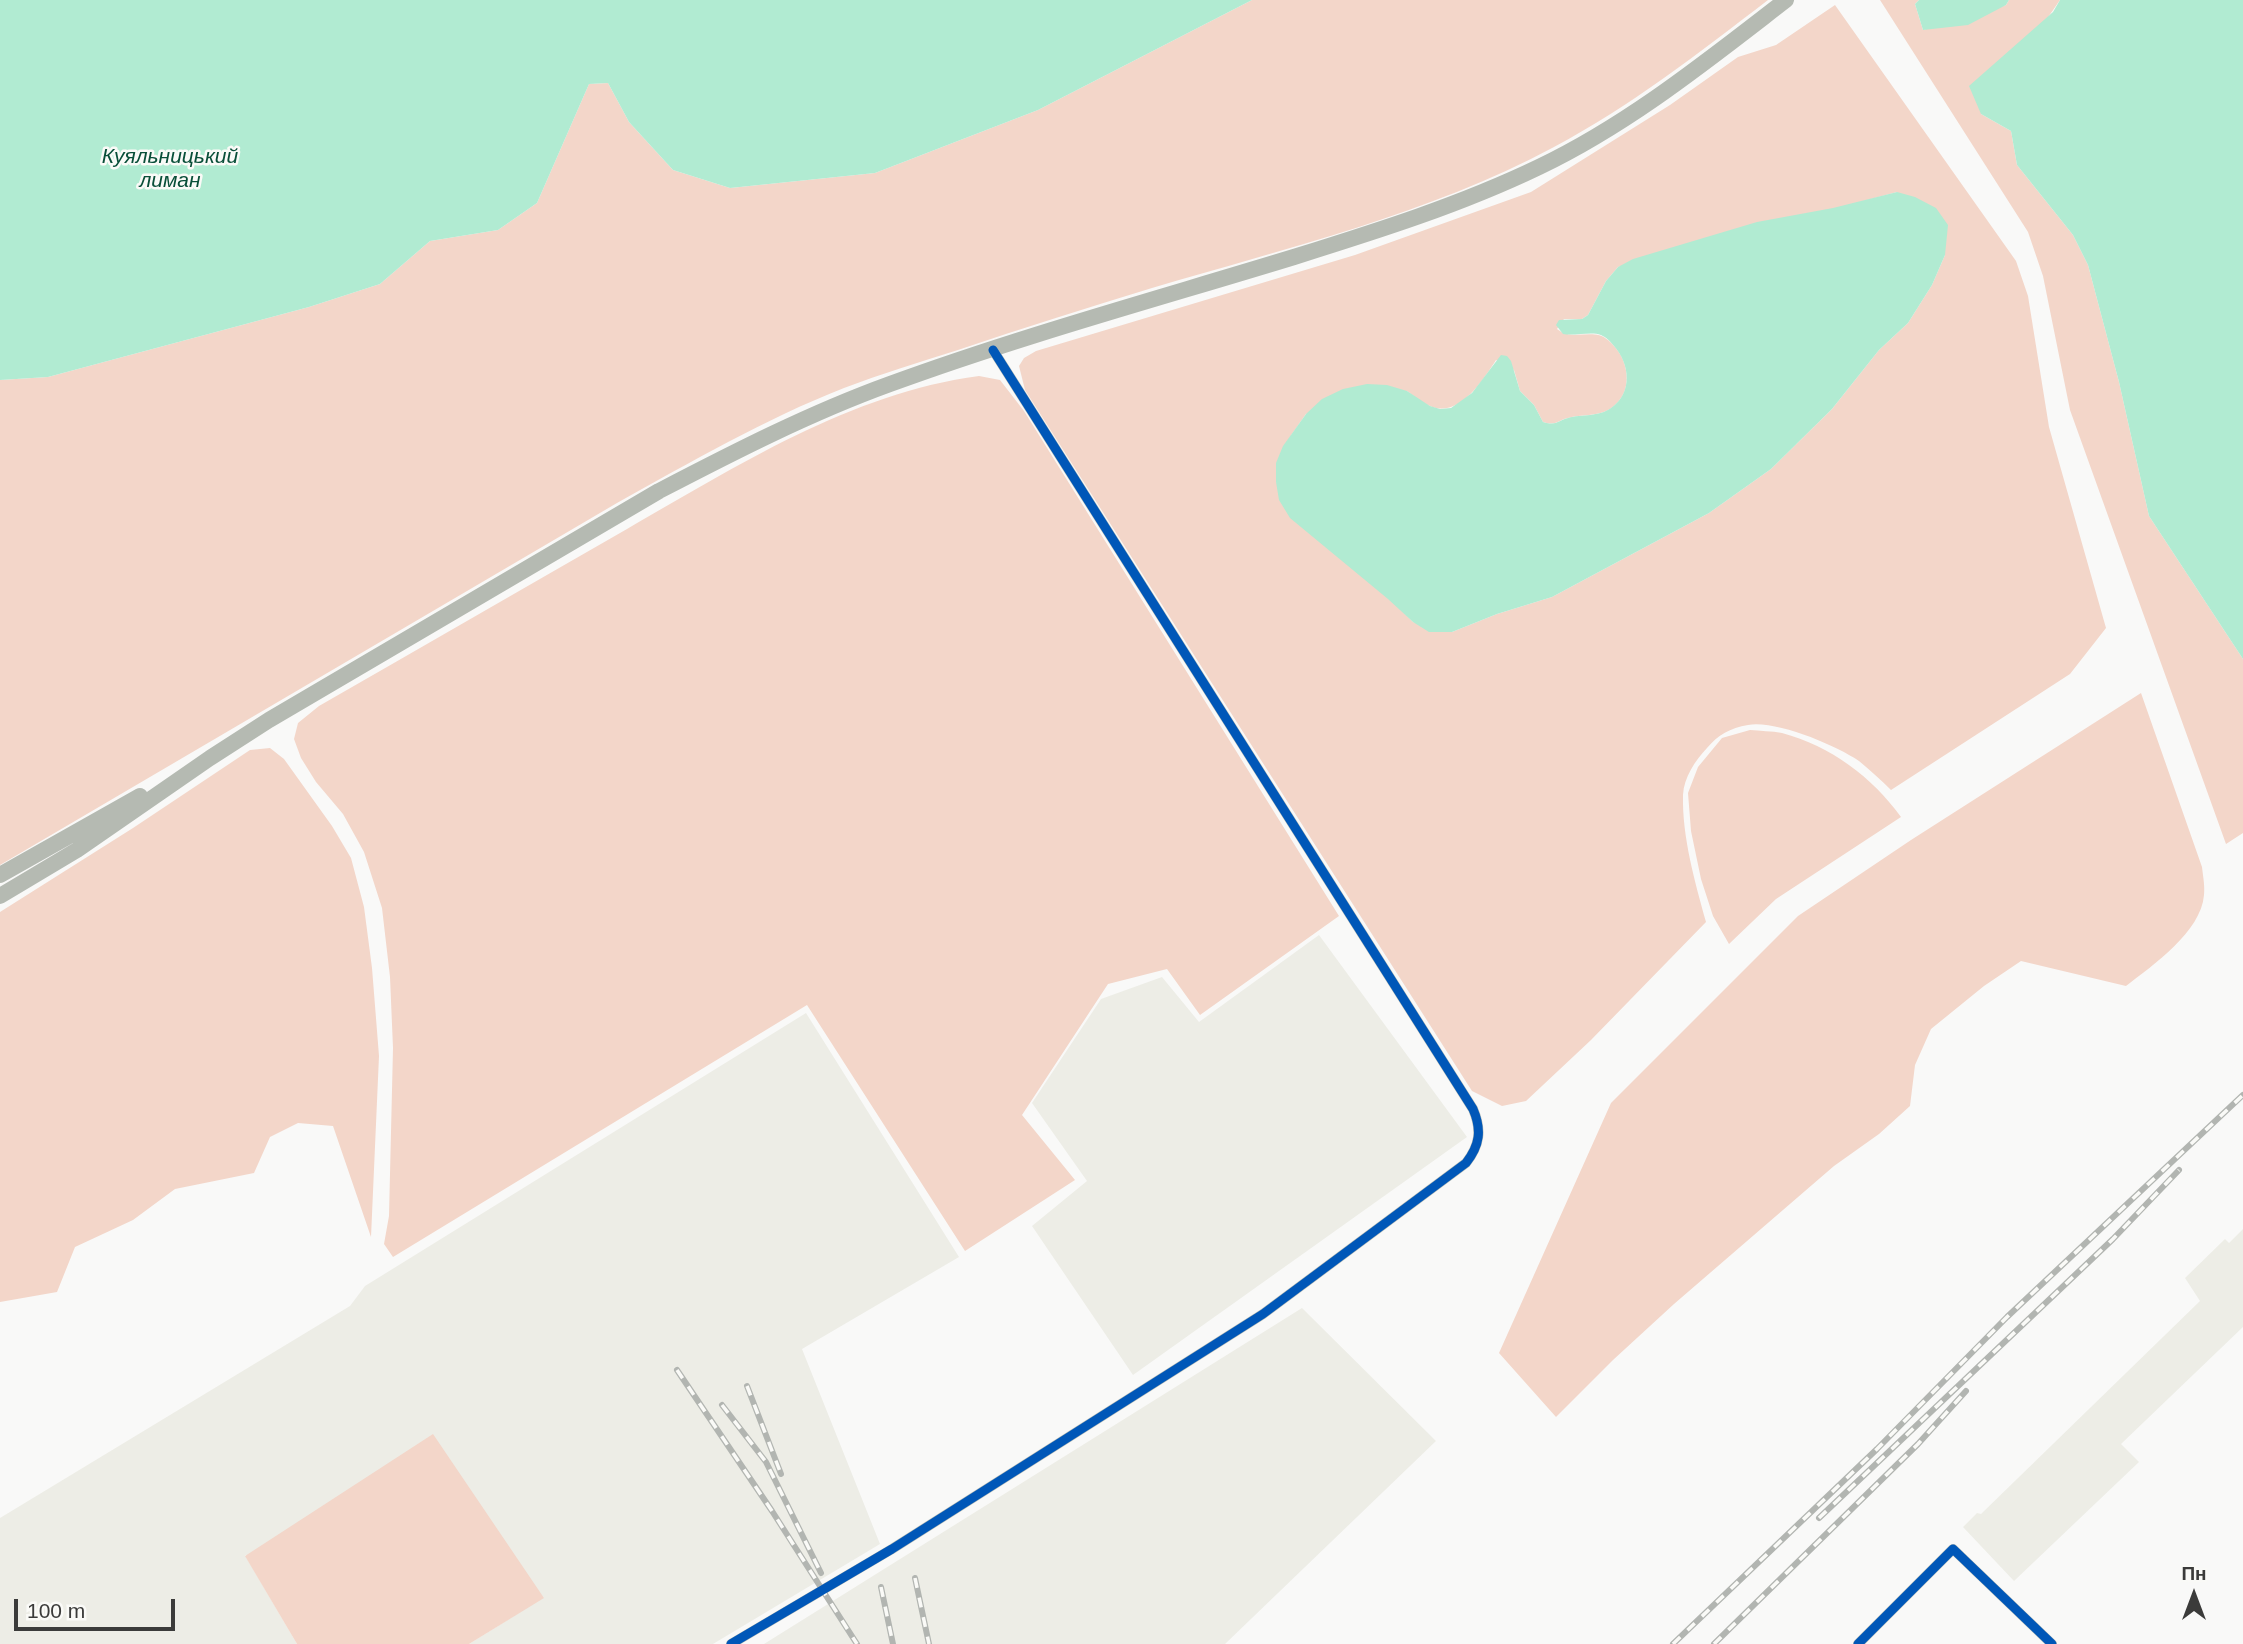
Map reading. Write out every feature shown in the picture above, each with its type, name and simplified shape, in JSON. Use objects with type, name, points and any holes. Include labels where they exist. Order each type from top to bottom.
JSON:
[{"type":"highway","points":[[0,896],[77,850],[210,758],[281,713],[659,491],[725,457],[799,420],[890,384],[1406,222],[1499,186],[1591,139],[1656,98],[1786,0]]},
{"type":"highway","points":[[0,875],[210,758]]},
{"type":"street","points":[[731,1644],[892,1549],[1262,1314],[1466,1163],[1478,1143],[1479,1130],[1473,1109],[993,350]]},
{"type":"street","points":[[1858,1644],[1953,1549],[2052,1644]]},
{"type":"shaded area","points":[[1252,0],[1768,0],[1690,59],[1610,114],[1554,147],[1457,192],[1357,228],[1128,296],[886,373],[815,400],[757,427],[617,503],[0,865],[0,380],[48,377],[309,307],[380,284],[430,241],[498,230],[537,203],[589,84],[608,83],[629,122],[673,170],[730,188],[875,173],[1038,110]]},
{"type":"shaded area","points":[[1880,0],[1919,0],[1915,4],[1923,30],[2006,5],[2009,0],[2060,0],[1981,114],[2011,131],[2017,165],[2073,235],[2088,265],[2119,382],[2149,516],[2243,659],[2243,833],[2226,844],[2070,410],[2043,276],[2028,232]]},
{"type":"shaded area","points":[[1835,5],[2016,261],[2028,296],[2049,427],[2106,628],[2070,674],[1891,790],[1859,761],[1821,741],[1789,730],[1760,724],[1748,725],[1730,730],[1716,739],[1691,770],[1683,795],[1687,843],[1706,922],[1591,1040],[1526,1101],[1502,1106],[1472,1091],[1025,390],[1019,366],[1024,358],[1036,351],[1355,255],[1531,192],[1670,105],[1738,57],[1776,45]],"holes":[[[1897,192],[1945,255],[1932,285],[1908,323],[1879,350],[1832,409],[1771,469],[1709,513],[1552,597],[1497,614],[1452,632],[1413,622],[1276,482],[1281,453],[1306,414],[1407,391],[1430,406],[1441,409],[1451,407],[1477,387],[1496,360],[1514,370],[1520,391],[1534,405],[1543,422],[1554,423],[1610,409],[1624,393],[1626,384],[1627,374],[1621,356],[1602,336],[1563,333],[1557,329],[1564,319],[1582,319],[1588,315],[1606,281],[1618,267]]]},
{"type":"shaded area","points":[[979,376],[1000,380],[1024,411],[1339,916],[1200,1015],[1167,969],[1108,984],[1022,1115],[1075,1180],[965,1251],[807,1005],[393,1257],[384,1244],[389,1216],[393,1048],[390,977],[382,908],[364,852],[343,814],[316,782],[301,758],[294,739],[298,723],[319,706],[710,481],[796,435],[885,398]]},
{"type":"shaded area","points":[[2141,693],[2202,867],[2204,892],[2201,909],[2185,935],[2162,958],[2126,986],[2021,961],[1984,986],[1931,1029],[1915,1065],[1910,1106],[1879,1134],[1834,1166],[1674,1304],[1556,1417],[1499,1353],[1611,1103],[1798,916],[1911,840]]},
{"type":"shaded area","points":[[1750,730],[1782,733],[1834,755],[1864,776],[1901,817],[1776,899],[1729,944],[1713,916],[1701,879],[1691,831],[1688,793],[1698,767],[1722,738]]},
{"type":"shaded area","points":[[270,748],[284,759],[332,826],[351,858],[364,907],[379,1056],[371,1237],[333,1126],[298,1123],[270,1137],[254,1173],[175,1189],[133,1220],[75,1247],[57,1292],[0,1302],[0,912],[250,750]]},
{"type":"shaded area","points":[[1319,935],[1467,1137],[1133,1375],[1032,1226],[1087,1181],[1032,1103],[1101,999],[1162,977],[1199,1022]]},
{"type":"shaded area","points":[[806,1013],[959,1257],[802,1349],[880,1544],[713,1644],[469,1644],[544,1597],[245,1555],[297,1644],[0,1644],[0,1518],[350,1306],[365,1286]]},
{"type":"shaded area","points":[[2243,1229],[2243,1327],[2121,1444],[2139,1462],[2014,1581],[1963,1527],[1977,1513],[1981,1514],[2200,1301],[2185,1278],[2225,1239],[2229,1243]]},
{"type":"shaded area","points":[[1302,1308],[1436,1441],[1225,1644],[764,1644]]},
{"type":"shaded area","points":[[433,1434],[544,1598],[469,1644],[297,1644],[245,1556]]},
{"type":"water","name":"Куяльницький лиман","points":[[0,0],[1252,0],[1038,110],[875,173],[730,188],[673,170],[629,122],[608,83],[589,84],[537,203],[498,230],[430,241],[380,284],[309,307],[48,377],[0,380]]},
{"type":"water","points":[[1919,0],[2009,0],[2006,5],[1968,25],[1923,30],[1915,4]]},
{"type":"water","points":[[2060,0],[2243,0],[2243,659],[2149,516],[2119,382],[2088,265],[2073,235],[2017,165],[2011,131],[1981,114],[1969,86],[2053,12]]},
{"type":"water","points":[[1897,192],[1915,197],[1936,208],[1948,225],[1945,255],[1932,285],[1908,323],[1879,350],[1832,409],[1771,469],[1709,513],[1552,597],[1497,614],[1452,632],[1429,632],[1413,622],[1290,518],[1279,500],[1276,463],[1283,446],[1306,414],[1322,399],[1343,389],[1367,384],[1387,385],[1407,391],[1430,406],[1451,408],[1472,393],[1501,355],[1507,356],[1511,361],[1520,391],[1534,405],[1543,422],[1554,423],[1601,413],[1618,402],[1626,387],[1626,370],[1619,353],[1610,341],[1601,335],[1563,334],[1556,325],[1559,320],[1582,319],[1588,315],[1606,281],[1618,267],[1633,259],[1757,222],[1833,208]]},
{"type":"railway","points":[[1673,1644],[1877,1449],[2007,1317],[2243,1095]]},
{"type":"railway","points":[[1819,1518],[2113,1239],[2179,1170]]},
{"type":"railway","points":[[677,1370],[857,1644]]},
{"type":"railway","points":[[747,1386],[781,1474]]},
{"type":"railway","points":[[1714,1644],[1918,1444],[1966,1391]]},
{"type":"railway","points":[[722,1405],[766,1462],[821,1573]]},
{"type":"railway","points":[[915,1578],[929,1644]]},
{"type":"railway","points":[[881,1587],[893,1644]]},
{"type":"cycle path","points":[[731,1644],[892,1549],[1263,1314],[1466,1163],[1477,1144],[1478,1124],[1473,1109],[993,350]]},
{"type":"cycle path","points":[[1858,1644],[1953,1549],[2052,1644]]}]
